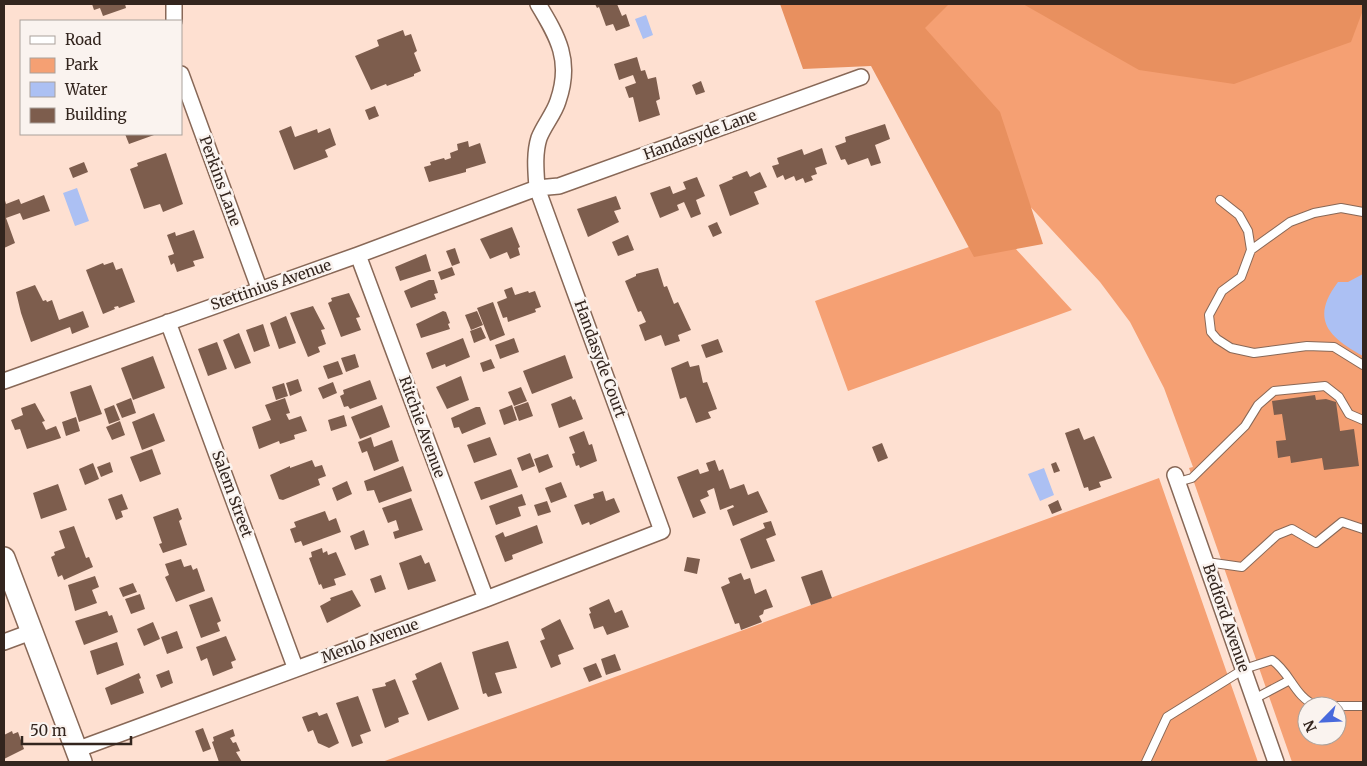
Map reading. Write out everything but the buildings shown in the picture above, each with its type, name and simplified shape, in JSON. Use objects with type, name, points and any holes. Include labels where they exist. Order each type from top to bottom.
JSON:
[{"type":"street","points":[[174,4],[174,20]]},
{"type":"street","name":"Handasyde Court","points":[[538,4],[557,35],[564,72],[558,101],[539,138],[536,160],[537,188],[662,530]]},
{"type":"street","name":"Perkins Lane","points":[[182,77],[259,288]]},
{"type":"street","name":"Handasyde Lane","points":[[537,188],[559,186],[861,77]]},
{"type":"street","name":"Stettinius Avenue","points":[[4,381],[259,288],[358,255],[537,188]]},
{"type":"street","name":"Ritchie Avenue","points":[[358,255],[486,599]]},
{"type":"street","name":"Salem Street","points":[[168,322],[295,667]]},
{"type":"street","name":"Bedford Avenue","points":[[1176,478],[1276,762]]},
{"type":"street","name":"Menlo Avenue","points":[[79,756],[295,667],[631,545],[662,530]]},
{"type":"street","points":[[4,558],[79,756]]},
{"type":"street","points":[[4,642],[31,632]]},
{"type":"lane","points":[[1220,200],[1239,215],[1248,232],[1251,250],[1241,277],[1222,291],[1209,315],[1211,332],[1217,339],[1231,348],[1254,353],[1307,346],[1334,347],[1363,364]]},
{"type":"lane","points":[[1251,250],[1290,222],[1314,213],[1341,208],[1363,212]]},
{"type":"lane","points":[[1176,478],[1192,478],[1245,426],[1258,405],[1274,391],[1325,386],[1339,397],[1349,414],[1363,420]]},
{"type":"lane","points":[[1207,562],[1242,567],[1276,535],[1292,529],[1316,543],[1342,522],[1363,529]]},
{"type":"lane","points":[[1146,762],[1167,717],[1244,669],[1272,660],[1282,667],[1300,696]]},
{"type":"lane","points":[[1254,698],[1290,680]]},
{"type":"lane","points":[[1347,706],[1363,706]]},
{"type":"green space","points":[[867,4],[1143,4],[1223,67],[1363,10],[1363,762],[1292,762],[1189,468],[1193,467],[1164,388],[1130,322],[1100,282],[963,134]]},
{"type":"green space","points":[[1003,235],[1072,310],[848,391],[815,301]]},
{"type":"green space","points":[[1159,478],[1258,762],[382,762]]},
{"type":"shaded area","points":[[780,4],[949,4],[925,28],[1000,112],[1043,244],[974,257],[871,66],[803,69]]},
{"type":"shaded area","points":[[1023,4],[1363,4],[1363,10],[1351,42],[1234,84],[1139,70]]},
{"type":"water","points":[[646,15],[653,35],[643,39],[635,19]]},
{"type":"water","points":[[77,188],[89,221],[75,226],[63,193]]},
{"type":"water","points":[[1363,274],[1363,356],[1340,342],[1332,334],[1324,317],[1325,306],[1338,282],[1348,282]]},
{"type":"water","points":[[1044,468],[1054,495],[1040,501],[1028,474]]}]
